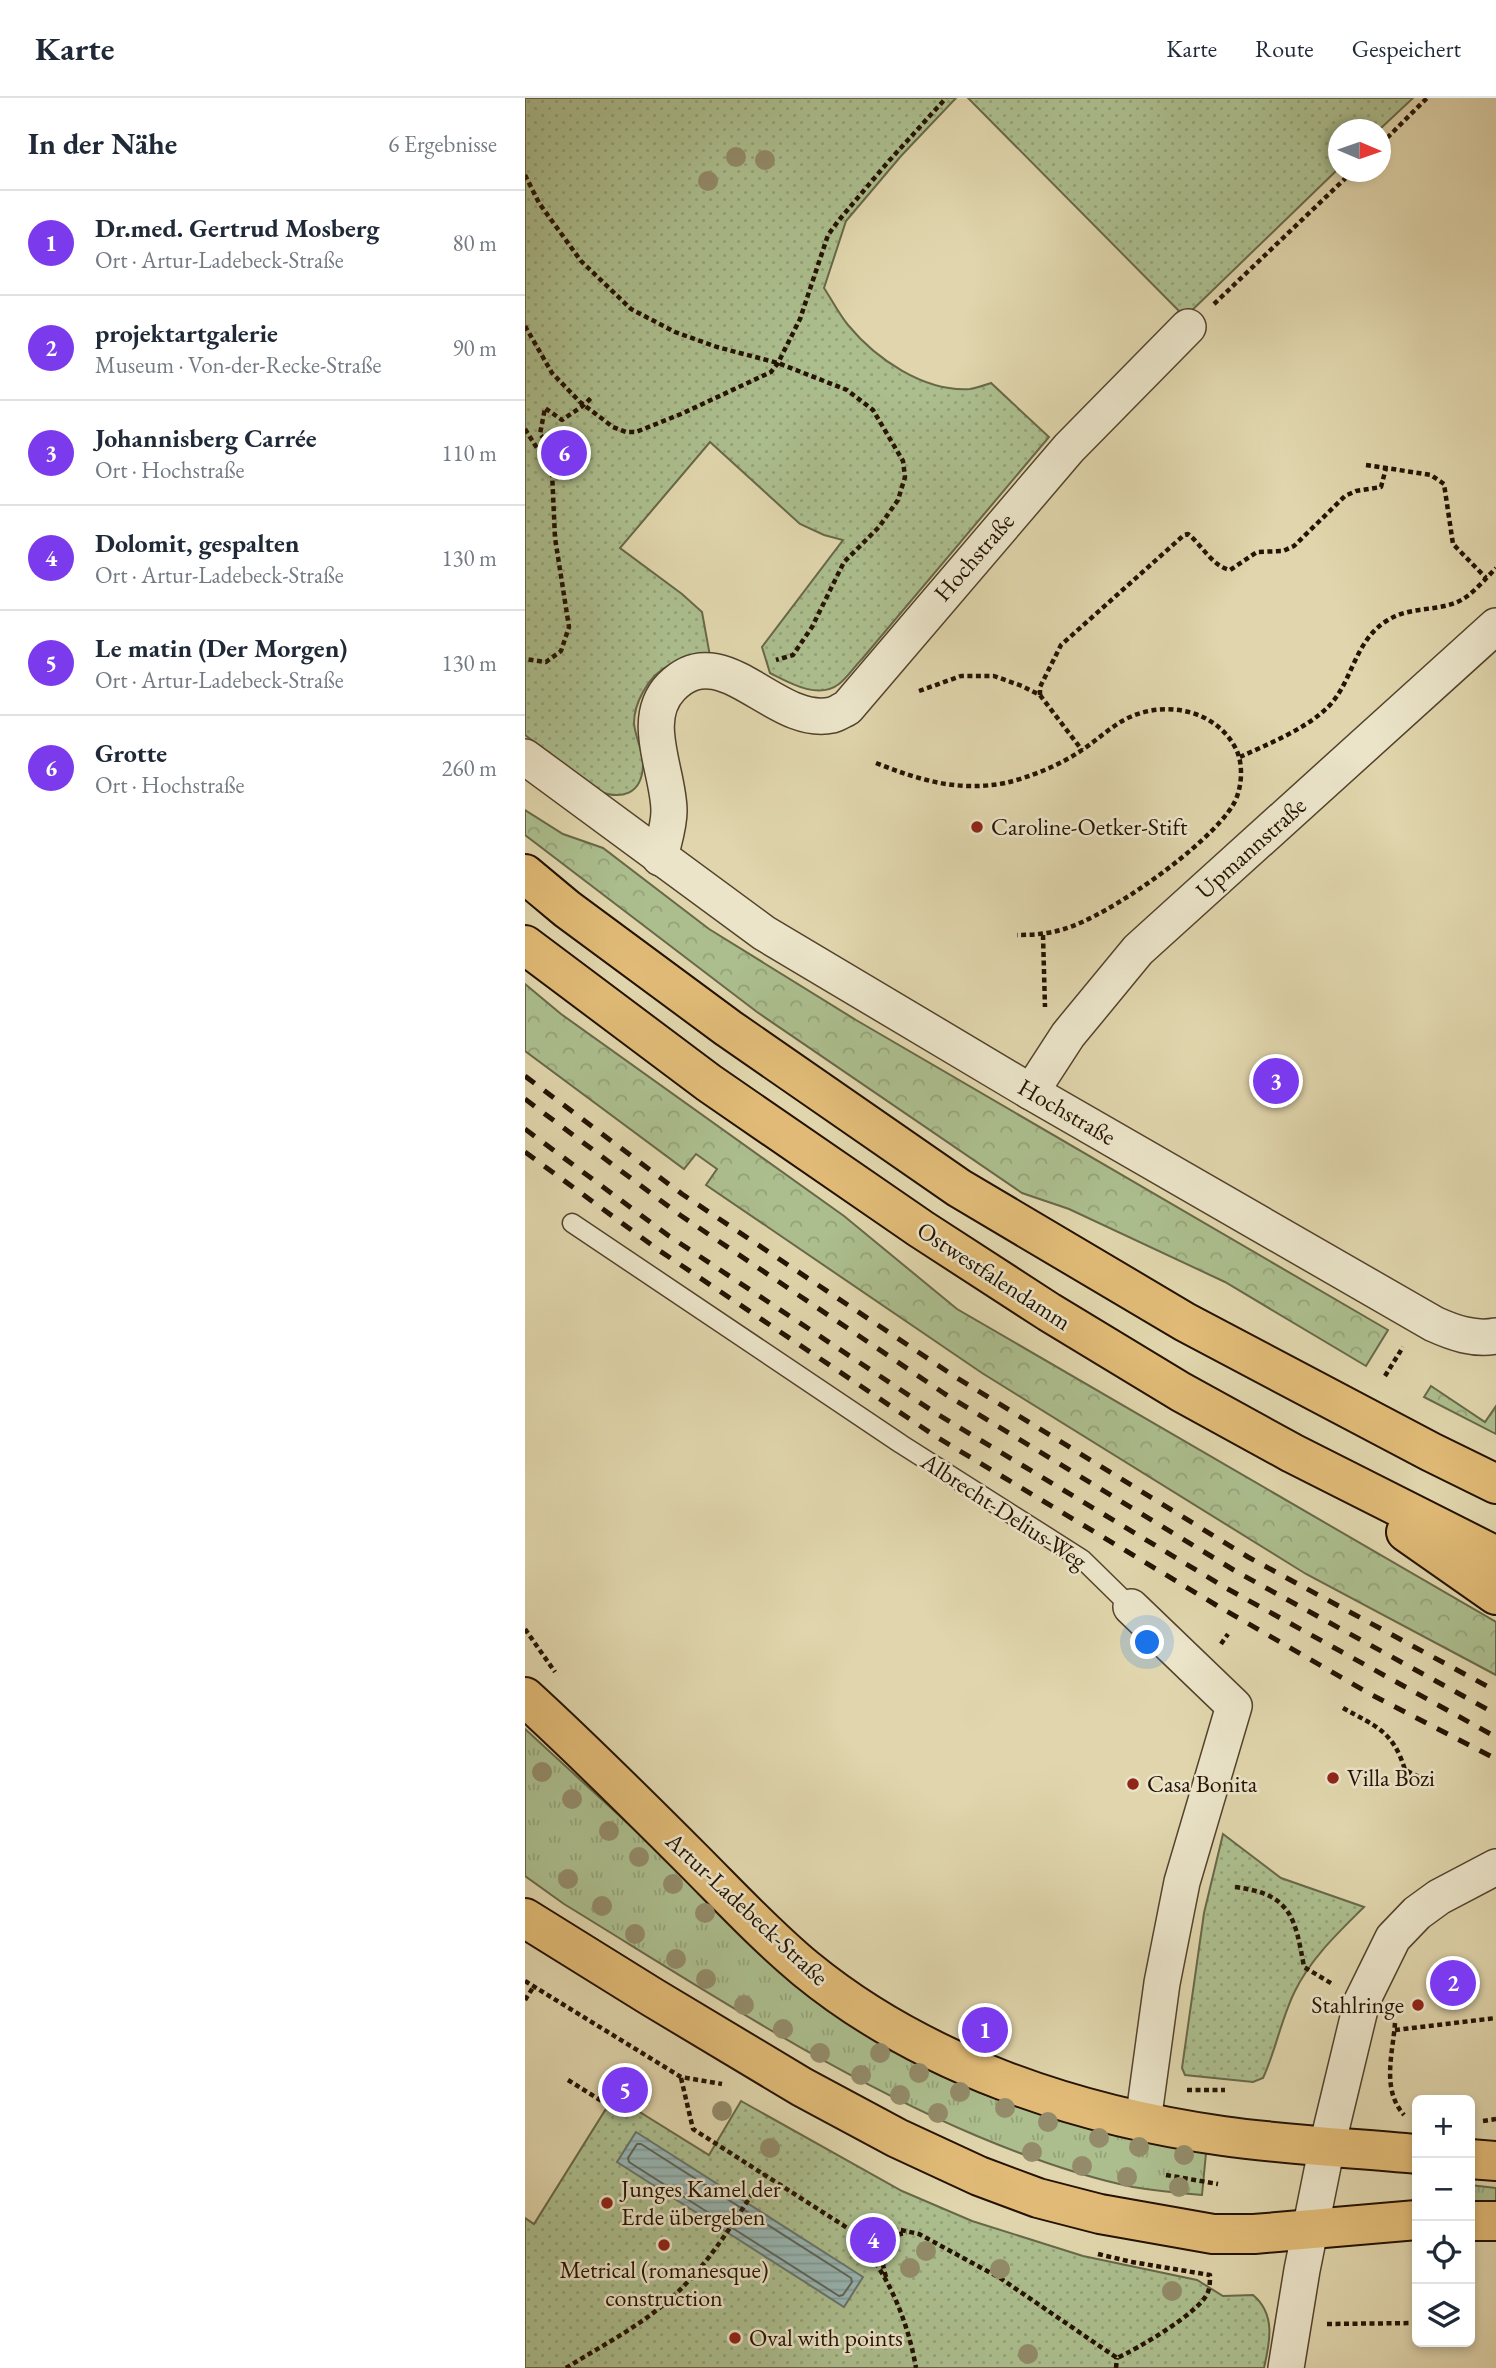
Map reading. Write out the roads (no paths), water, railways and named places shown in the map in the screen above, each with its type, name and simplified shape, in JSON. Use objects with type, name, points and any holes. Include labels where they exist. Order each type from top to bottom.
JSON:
[{"type":"main road","points":[[525,874],[567,909],[728,1028],[959,1188],[1185,1322],[1496,1484]]},
{"type":"main road","name":"Ostwestfalendamm","points":[[525,945],[709,1083],[921,1229],[1049,1312],[1181,1392],[1292,1453],[1496,1556]]},
{"type":"main road","points":[[1292,1453],[1496,1595]]},
{"type":"main road","name":"Artur-Ladebeck-Straße","points":[[525,1697],[806,1969],[885,2024],[953,2059],[1071,2103],[1143,2122],[1232,2137],[1327,2146],[1412,2137]]},
{"type":"main road","points":[[525,1917],[802,2087],[897,2138],[1038,2199],[1100,2214],[1213,2234],[1254,2234],[1412,2220]]},
{"type":"main road","points":[[1475,2159],[1496,2161]]},
{"type":"main road","points":[[1475,2221],[1496,2221]]},
{"type":"street","name":"Hochstraße","points":[[660,858],[669,813],[656,726],[660,704],[670,688],[691,673],[713,670],[729,675],[803,713],[832,715],[847,708],[1069,448],[1188,327]]},
{"type":"street","name":"Upmannstraße","points":[[1031,1092],[1082,1016],[1138,950],[1496,626]]},
{"type":"street","name":"Hochstraße","points":[[525,757],[764,933],[1031,1092],[1434,1324],[1454,1333],[1473,1337],[1492,1336]]},
{"type":"street","name":"Albrecht-Delius-Weg","points":[[1131,1607],[1234,1706],[1182,1882],[1162,1983],[1143,2122]]},
{"type":"street","points":[[1286,2368],[1327,2146],[1362,2001],[1394,1938],[1417,1913],[1439,1897],[1496,1867]]},
{"type":"lane","name":"Albrecht-Delius-Weg","points":[[572,1223],[901,1444],[1082,1559],[1131,1607]]},
{"type":"water","points":[[636,2132],[863,2277],[844,2307],[617,2162]]},
{"type":"railway","points":[[525,1076],[682,1194],[954,1376],[1248,1557],[1496,1691]]},
{"type":"railway","points":[[525,1099],[680,1215],[945,1394],[1237,1572],[1496,1714]]},
{"type":"railway","points":[[525,1129],[669,1236],[937,1414],[1226,1588],[1496,1737]]},
{"type":"railway","points":[[525,1152],[660,1251],[935,1436],[1370,1694],[1496,1759]]},
{"type":"place","name":"Grotte","points":[[564,453]]},
{"type":"place","name":"Caroline-Oetker-Stift","points":[[977,827]]},
{"type":"place","name":"Johannisberg Carrée","points":[[1276,1081]]},
{"type":"place","name":"Villa Bozi","points":[[1333,1778]]},
{"type":"place","name":"Casa Bonita","points":[[1133,1784]]},
{"type":"place","name":"projektartgalerie","points":[[1453,1983]]},
{"type":"place","name":"Stahlringe","points":[[1418,2005]]},
{"type":"place","name":"Dr.med. Gertrud Mosberg","points":[[985,2030]]},
{"type":"place","name":"Le matin (Der Morgen)","points":[[625,2090]]},
{"type":"place","name":"Junges Kamel der Erde übergeben","points":[[607,2203]]},
{"type":"place","name":"Dolomit, gespalten","points":[[873,2240]]},
{"type":"place","name":"Metrical (romanesque) construction","points":[[664,2245]]},
{"type":"place","name":"Oval with points","points":[[735,2338]]}]
